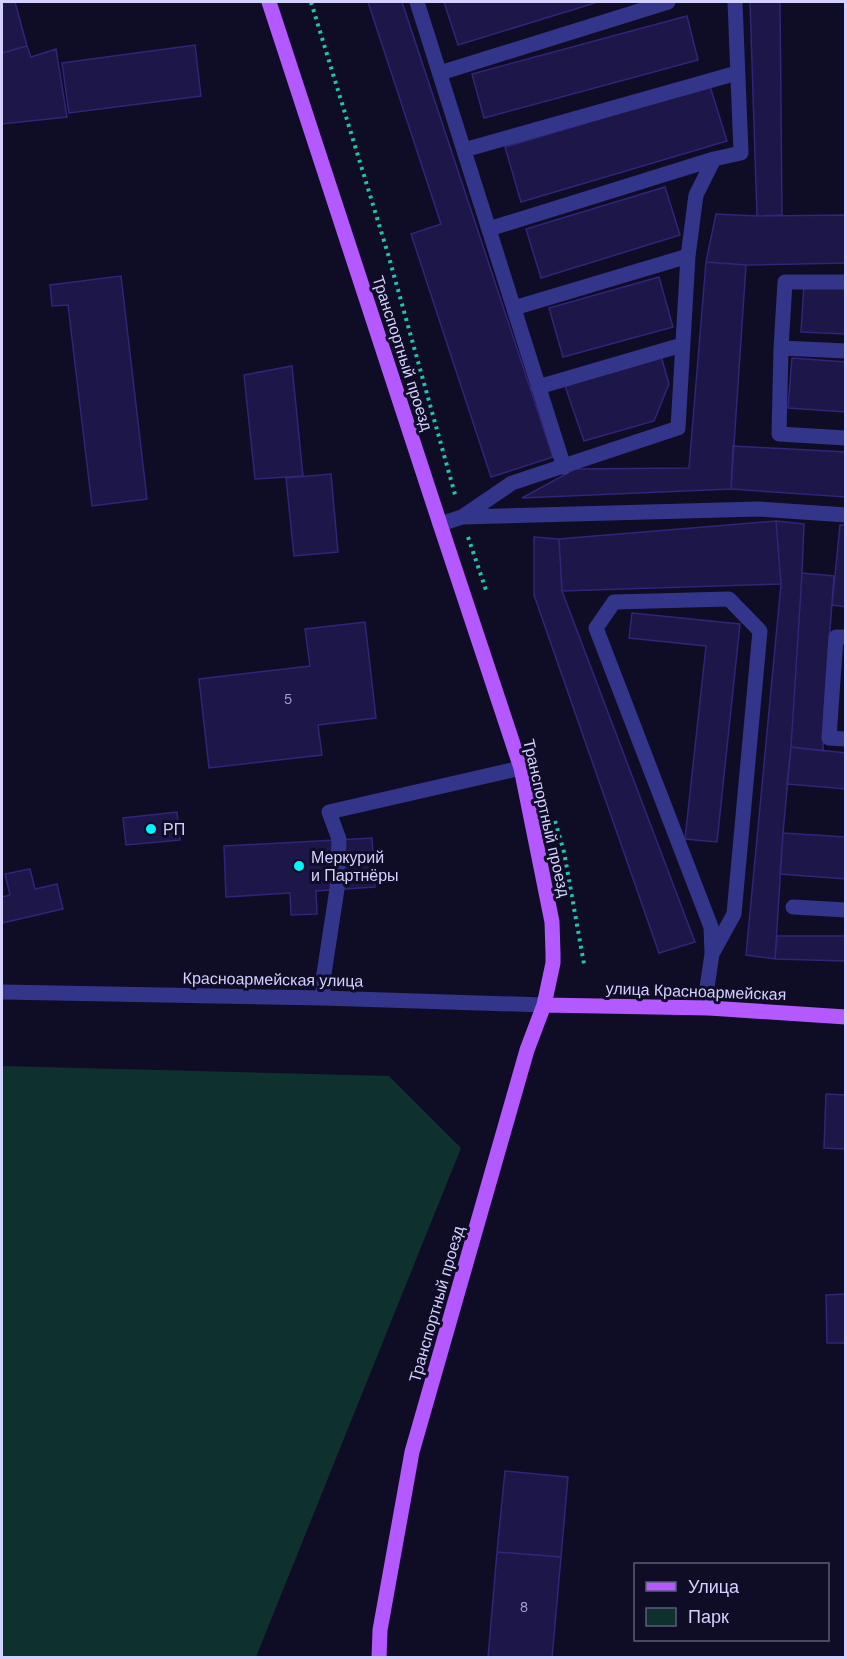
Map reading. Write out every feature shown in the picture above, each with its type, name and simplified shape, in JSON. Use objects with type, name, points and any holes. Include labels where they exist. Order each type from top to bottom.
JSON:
[{"type":"main road","name":"Транспортный проезд","points":[[270,2],[520,768],[552,922],[553,963],[544,1005],[527,1050],[412,1452],[380,1630],[379,1658]]},
{"type":"main road","name":"улица Красноармейская","points":[[544,1005],[709,1008],[846,1017]]},
{"type":"street","points":[[417,2],[564,467]]},
{"type":"street","points":[[440,74],[668,2]]},
{"type":"street","points":[[489,229],[714,159],[741,153],[735,2]]},
{"type":"street","points":[[464,150],[737,73]]},
{"type":"street","points":[[462,517],[512,483],[678,428],[688,256],[696,195],[714,159]]},
{"type":"street","points":[[514,308],[688,256]]},
{"type":"street","points":[[846,282],[785,282],[781,348],[780,434],[846,438]]},
{"type":"street","points":[[538,387],[682,345]]},
{"type":"street","points":[[781,348],[846,351]]},
{"type":"street","points":[[440,524],[462,517],[759,508],[846,515]]},
{"type":"street","points":[[709,1008],[706,994],[712,954],[711,927],[596,628],[614,602],[729,599],[760,631],[734,914],[712,954]]},
{"type":"street","points":[[846,638],[836,637],[829,738],[846,739]]},
{"type":"street","points":[[323,998],[323,980],[337,889],[339,840],[329,812],[520,768]]},
{"type":"street","points":[[793,907],[846,910]]},
{"type":"street","name":"Красноармейская улица","points":[[2,992],[544,1005]]},
{"type":"path","points":[[311,2],[385,243],[462,517],[488,596]]},
{"type":"path","points":[[554,819],[564,852],[584,964]]},
{"type":"green space","points":[[2,1066],[389,1076],[461,1148],[256,1657],[2,1657]]},
{"type":"building","points":[[2,2],[15,2],[27,46],[2,53]]},
{"type":"building","points":[[368,2],[402,2],[553,457],[491,477],[411,234],[441,224]]},
{"type":"building","points":[[444,2],[598,2],[458,45]]},
{"type":"building","points":[[750,2],[780,2],[782,215],[757,216]]},
{"type":"building","points":[[687,16],[698,60],[484,118],[472,74]]},
{"type":"building","points":[[195,45],[201,96],[69,113],[62,63]]},
{"type":"building","points":[[27,46],[31,57],[56,49],[67,117],[2,124],[2,53]]},
{"type":"building","points":[[710,86],[727,141],[521,202],[505,147]]},
{"type":"building","points":[[665,187],[680,235],[541,278],[526,229]]},
{"type":"building","points":[[716,214],[846,215],[846,263],[746,265],[706,262]]},
{"type":"building","points":[[706,262],[746,265],[731,489],[522,498],[575,469],[689,468]]},
{"type":"building","points":[[121,276],[147,499],[92,506],[68,305],[52,306],[50,285]]},
{"type":"building","points":[[659,277],[673,327],[563,357],[549,308]]},
{"type":"building","points":[[804,284],[846,286],[846,334],[801,332]]},
{"type":"building","points":[[661,356],[669,384],[654,421],[584,441],[565,386]]},
{"type":"building","points":[[792,358],[846,362],[846,412],[788,408]]},
{"type":"building","points":[[292,366],[303,476],[255,479],[244,375]]},
{"type":"building","points":[[733,446],[846,452],[846,497],[731,489]]},
{"type":"building","points":[[331,474],[338,552],[294,556],[286,478]]},
{"type":"building","points":[[776,521],[804,524],[791,747],[775,959],[746,955],[781,584]]},
{"type":"building","points":[[776,521],[781,584],[562,591],[559,539]]},
{"type":"building","points":[[840,525],[846,525],[846,607],[832,605]]},
{"type":"building","points":[[534,537],[559,539],[562,591],[695,942],[659,953],[534,595]]},
{"type":"building","points":[[802,573],[834,576],[823,751],[791,747]]},
{"type":"building","points":[[632,613],[740,624],[717,842],[685,839],[706,646],[629,638]]},
{"type":"building","points":[[365,622],[376,718],[318,725],[322,755],[209,768],[199,679],[310,666],[305,629]]},
{"type":"building","points":[[791,747],[846,753],[846,789],[787,784]]},
{"type":"building","name":"РП","points":[[177,812],[180,840],[126,845],[123,818]]},
{"type":"building","points":[[783,833],[846,837],[846,879],[780,874]]},
{"type":"building","name":"Меркурий и Партнёры","points":[[372,838],[375,887],[316,891],[317,914],[291,915],[290,893],[226,897],[224,846]]},
{"type":"building","points":[[30,869],[35,889],[57,884],[63,909],[2,923],[2,897],[10,895],[5,874]]},
{"type":"building","points":[[777,936],[846,936],[846,961],[775,959]]},
{"type":"building","points":[[826,1094],[846,1095],[846,1149],[824,1148]]},
{"type":"building","points":[[846,1294],[846,1343],[827,1343],[826,1295]]},
{"type":"building","points":[[505,1471],[568,1477],[561,1557],[497,1552]]},
{"type":"building","points":[[497,1552],[561,1557],[552,1658],[488,1658]]},
{"type":"place","name":"РП","points":[[151,829]]},
{"type":"place","name":"Меркурий и Партнёры","points":[[299,866]]}]
